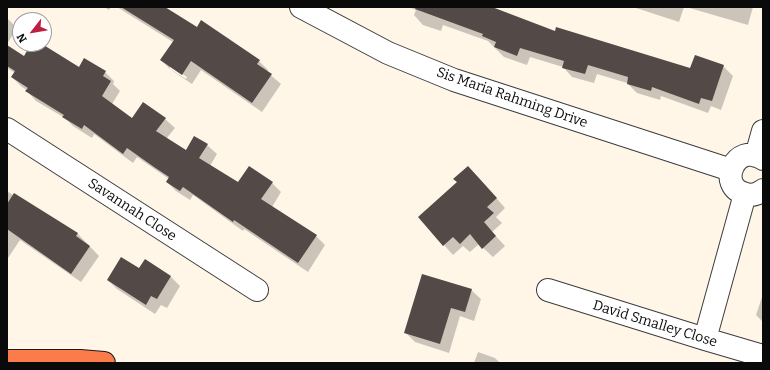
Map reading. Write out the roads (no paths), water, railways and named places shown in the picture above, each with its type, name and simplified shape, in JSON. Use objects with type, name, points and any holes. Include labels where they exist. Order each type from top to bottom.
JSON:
[{"type":"highway","points":[[7,360],[80,361],[104,363]]},
{"type":"street","name":"Sis Maria Rahming Drive","points":[[301,7],[388,53],[454,80],[731,170]]},
{"type":"street","name":"Savannah Close","points":[[7,129],[257,290]]},
{"type":"street","points":[[705,340],[754,192],[740,192],[733,185],[730,175],[731,170],[734,164],[744,156],[760,158],[763,132]]},
{"type":"street","name":"David Smalley Close","points":[[548,290],[705,340],[763,356]]}]
